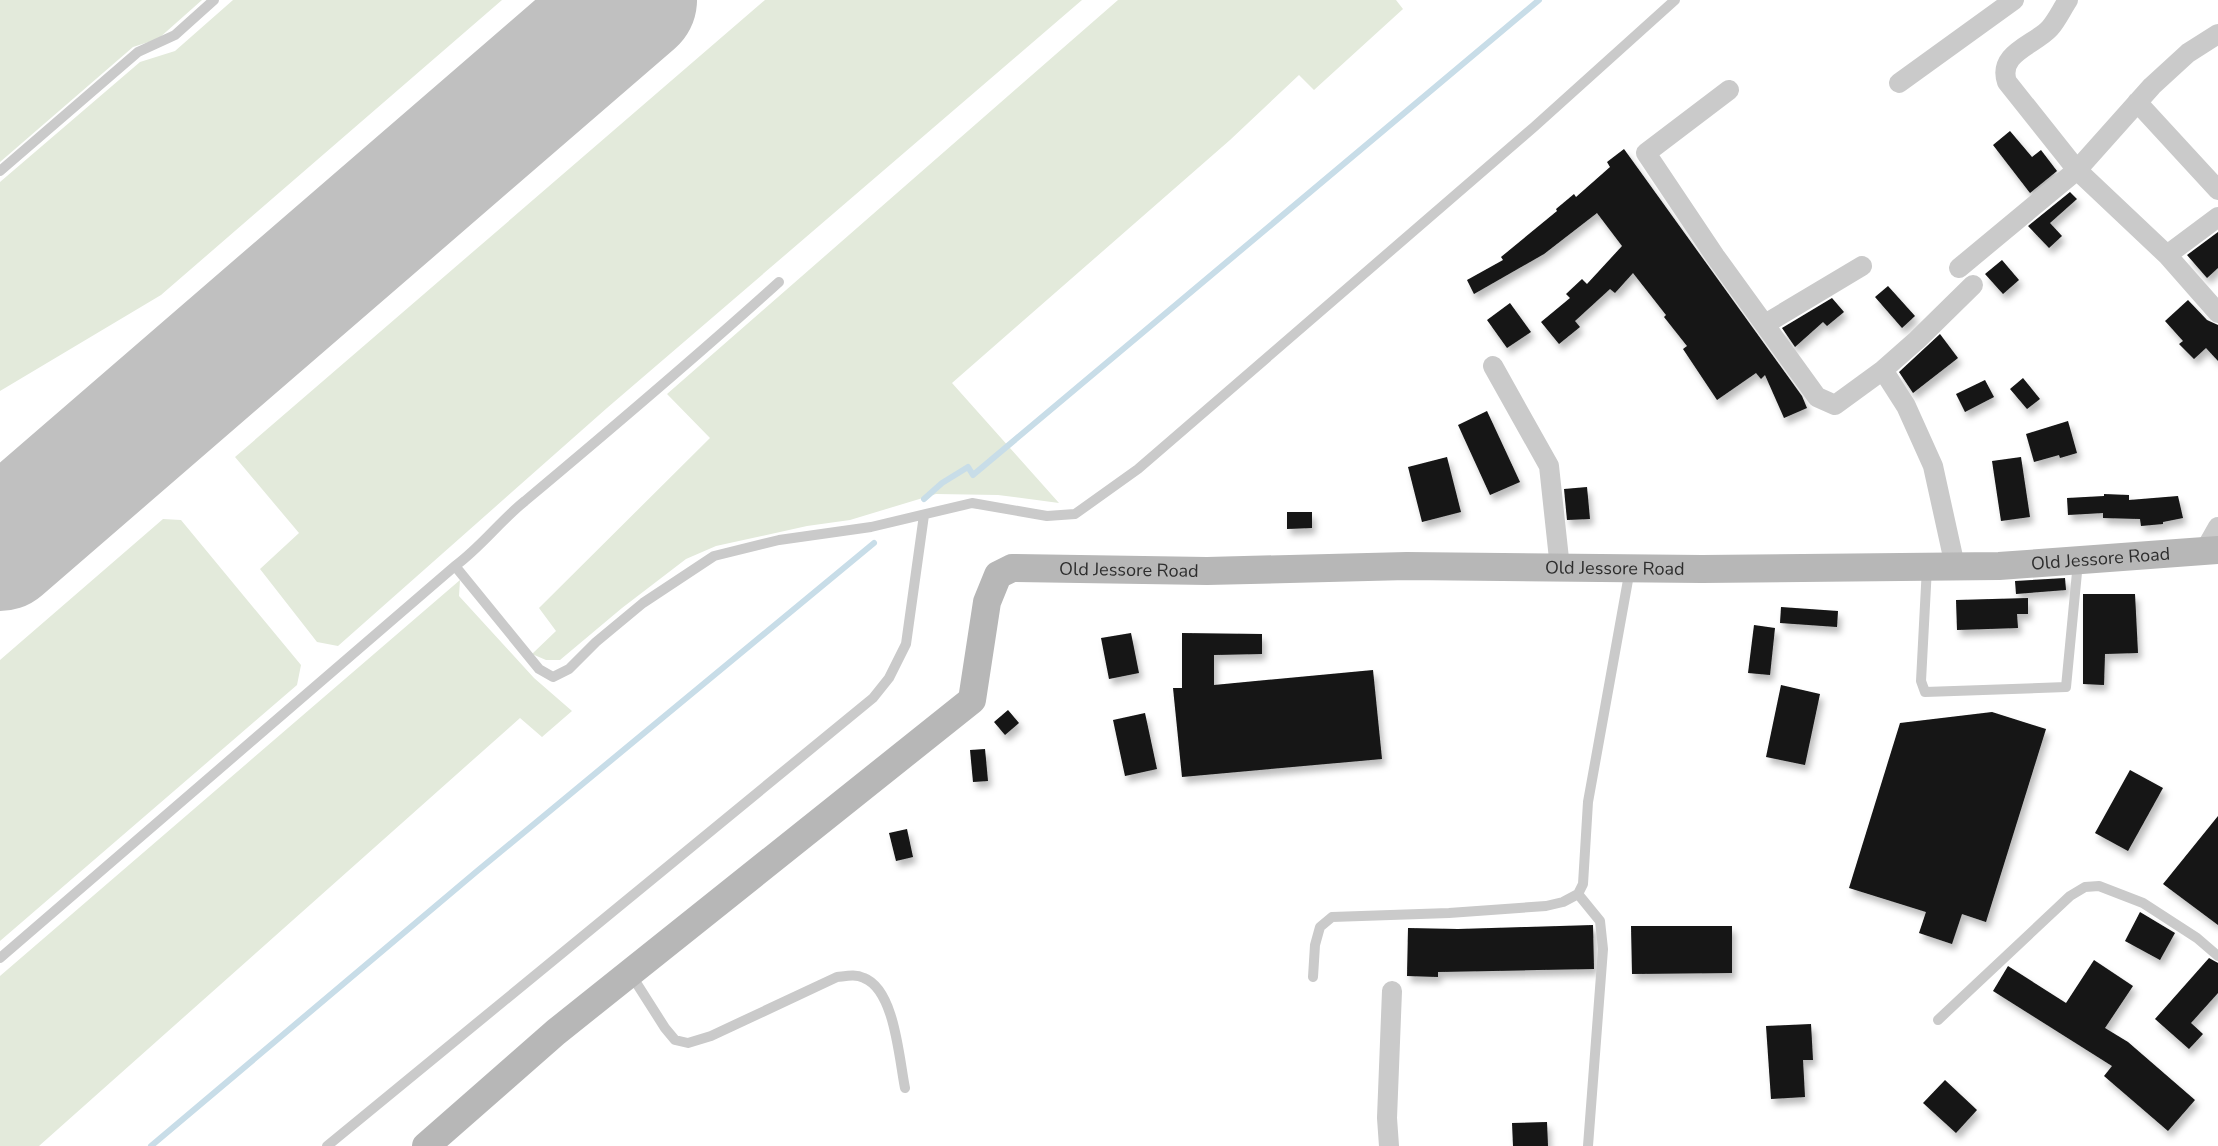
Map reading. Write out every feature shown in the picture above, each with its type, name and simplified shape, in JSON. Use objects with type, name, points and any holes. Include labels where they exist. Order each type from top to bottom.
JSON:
[{"type":"street","points":[[1899,83],[2014,0]]},
{"type":"street","points":[[2068,0],[2049,29],[2008,62],[2004,72],[2007,82],[2077,170],[2167,255],[2218,313]]},
{"type":"street","points":[[1959,268],[2077,170],[2152,86],[2188,53],[2218,34]]},
{"type":"street","points":[[1729,90],[1646,153],[1817,397],[1835,405],[1883,370],[1972,285]]},
{"type":"street","points":[[2138,102],[2218,190]]},
{"type":"street","points":[[2167,255],[2218,217]]},
{"type":"street","points":[[1765,324],[1862,266]]},
{"type":"street","points":[[1493,366],[1549,466],[1560,568]]},
{"type":"street","points":[[1883,370],[1906,406],[1933,466],[1941,566]]},
{"type":"street","name":"Old Jessore Road","points":[[630,973],[972,700],[987,602],[998,575],[1012,568],[1207,571],[1407,566],[1560,568],[1999,566],[2079,560],[2214,542]]},
{"type":"street","points":[[426,1146],[556,1032],[630,973]]},
{"type":"street","points":[[1389,1146],[1387,1118],[1392,991]]},
{"type":"lane","points":[[0,171],[138,52],[175,35],[214,0]]},
{"type":"lane","points":[[455,566],[539,669],[553,677],[569,669],[596,642],[643,603],[714,556],[779,540],[871,527],[972,503],[1047,516],[1075,514],[1138,469],[1516,143],[1675,0]]},
{"type":"lane","points":[[0,958],[455,566],[473,553],[519,506],[671,379],[779,282]]},
{"type":"lane","points":[[327,1146],[873,698],[889,678],[906,644],[924,515]]},
{"type":"lane","points":[[1941,566],[1921,681],[1925,692],[2067,687],[2079,560]]},
{"type":"lane","points":[[1313,977],[1315,945],[1320,927],[1332,917],[1449,913],[1546,906],[1563,902],[1578,894],[1583,884],[1588,802],[1630,568]]},
{"type":"lane","points":[[1938,1020],[2070,896],[2085,887],[2099,886],[2143,903],[2197,938],[2218,956]]},
{"type":"lane","points":[[1578,894],[1600,921],[1603,949],[1588,1146]]},
{"type":"lane","points":[[630,973],[665,1028],[675,1040],[688,1043],[711,1036],[837,977],[854,975],[867,979],[882,994],[890,1011],[905,1088]]},
{"type":"green space","points":[[0,0],[202,0],[158,39],[133,47],[0,162]]},
{"type":"green space","points":[[233,0],[502,0],[161,295],[0,391],[0,182],[140,62],[175,51]]},
{"type":"green space","points":[[765,0],[1082,0],[607,408],[338,646],[317,642],[260,569],[299,533],[235,457]]},
{"type":"green space","points":[[1118,0],[1396,0],[1403,9],[1314,90],[1299,75],[1230,140],[952,383],[1059,503],[998,495],[936,494],[850,520],[807,526],[716,546],[686,559],[560,660],[546,660],[532,654],[556,631],[539,608],[710,438],[667,394]]},
{"type":"green space","points":[[163,519],[181,520],[301,665],[297,685],[0,941],[0,660]]},
{"type":"green space","points":[[460,580],[459,596],[534,678],[572,711],[542,737],[520,718],[39,1146],[0,1146],[0,976]]},
{"type":"building","points":[[2010,131],[2032,157],[2041,150],[2057,171],[2030,193],[1993,145]]},
{"type":"building","points":[[1624,149],[1802,396],[1807,408],[1784,418],[1765,375],[1761,379],[1756,373],[1717,400],[1683,349],[1687,346],[1633,273],[1615,293],[1610,289],[1575,321],[1580,327],[1559,344],[1541,322],[1570,298],[1566,294],[1582,279],[1587,284],[1622,246],[1597,213],[1544,254],[1474,294],[1467,280],[1503,260],[1501,257],[1557,211],[1556,209],[1574,194],[1576,197],[1610,167],[1607,162]]},
{"type":"building","points":[[2070,192],[2077,199],[2050,223],[2062,236],[2049,248],[2028,226]]},
{"type":"building","points":[[2218,232],[2218,268],[2207,278],[2187,255]]},
{"type":"building","points":[[2002,260],[2019,280],[2003,294],[1985,274]]},
{"type":"building","points":[[1888,286],[1915,316],[1902,328],[1875,297]]},
{"type":"building","points":[[1832,298],[1844,312],[1827,326],[1823,322],[1795,347],[1782,328]]},
{"type":"building","points":[[2188,300],[2207,320],[2218,325],[2218,361],[2206,348],[2194,359],[2179,344],[2183,341],[2165,321]]},
{"type":"building","points":[[1510,303],[1531,332],[1507,348],[1487,320]]},
{"type":"building","points":[[1940,334],[1958,358],[1913,393],[1899,372]]},
{"type":"building","points":[[2023,378],[2040,399],[2027,409],[2010,389]]},
{"type":"building","points":[[1985,380],[1994,397],[1965,412],[1956,394]]},
{"type":"building","points":[[1487,411],[1520,482],[1490,495],[1458,425]]},
{"type":"building","points":[[2068,421],[2077,453],[2034,462],[2026,434]]},
{"type":"building","points":[[1447,457],[1461,512],[1422,522],[1408,467]]},
{"type":"building","points":[[2021,457],[2030,517],[2001,521],[1992,461]]},
{"type":"building","points":[[1587,487],[1590,519],[1567,520],[1564,489]]},
{"type":"building","points":[[2104,494],[2129,495],[2129,500],[2178,496],[2183,518],[2163,522],[2163,524],[2141,526],[2140,519],[2103,518],[2103,513],[2068,515],[2067,498],[2104,496]]},
{"type":"building","points":[[1287,512],[1312,512],[1312,528],[1287,529]]},
{"type":"building","points":[[2065,578],[2066,590],[2016,594],[2015,581]]},
{"type":"building","points":[[2083,594],[2135,594],[2138,653],[2105,654],[2104,685],[2083,684]]},
{"type":"building","points":[[2028,598],[2028,614],[2017,614],[2018,628],[1957,630],[1956,600]]},
{"type":"building","points":[[1781,607],[1838,611],[1837,627],[1780,623]]},
{"type":"building","points":[[1754,625],[1775,628],[1770,675],[1748,673]]},
{"type":"building","points":[[1131,633],[1139,673],[1109,679],[1101,638]]},
{"type":"building","points":[[1182,633],[1262,634],[1262,654],[1214,655],[1214,685],[1373,670],[1382,759],[1182,777],[1173,688],[1182,688]]},
{"type":"building","points":[[1781,685],[1820,694],[1805,765],[1766,757]]},
{"type":"building","points":[[1008,710],[1019,723],[1005,735],[994,722]]},
{"type":"building","points":[[1992,712],[2046,729],[1986,922],[1962,914],[1952,944],[1919,933],[1926,912],[1849,888],[1900,723]]},
{"type":"building","points":[[1145,713],[1157,769],[1125,776],[1113,720]]},
{"type":"building","points":[[985,749],[988,781],[973,782],[970,750]]},
{"type":"building","points":[[2130,770],[2163,788],[2128,851],[2095,833]]},
{"type":"building","points":[[2218,816],[2218,925],[2163,884]]},
{"type":"building","points":[[907,829],[913,857],[896,861],[889,833]]},
{"type":"building","points":[[2140,912],[2175,933],[2160,960],[2125,941]]},
{"type":"building","points":[[1593,925],[1594,969],[1438,972],[1438,977],[1407,976],[1408,928],[1458,929]]},
{"type":"building","points":[[1631,926],[1732,926],[1732,973],[1632,974]]},
{"type":"building","points":[[2209,958],[2218,963],[2218,993],[2191,1023],[2203,1034],[2189,1049],[2155,1019]]},
{"type":"building","points":[[2094,960],[2133,986],[2105,1028],[2128,1042],[2195,1100],[2168,1131],[2104,1076],[2112,1066],[1993,991],[2008,966],[2066,1003]]},
{"type":"building","points":[[1811,1024],[1813,1060],[1803,1060],[1805,1097],[1771,1099],[1766,1026]]},
{"type":"building","points":[[1945,1080],[1977,1110],[1956,1133],[1923,1103]]},
{"type":"building","points":[[1547,1122],[1548,1146],[1513,1146],[1512,1123]]},
{"type":"waterway","points":[[924,499],[942,483],[968,467],[973,475],[1539,0]]},
{"type":"waterway","points":[[151,1146],[476,872],[874,543]]},
{"type":"taxiway","points":[[0,506],[37,494],[108,454]]},
{"type":"runway","points":[[0,547],[633,0]]}]
